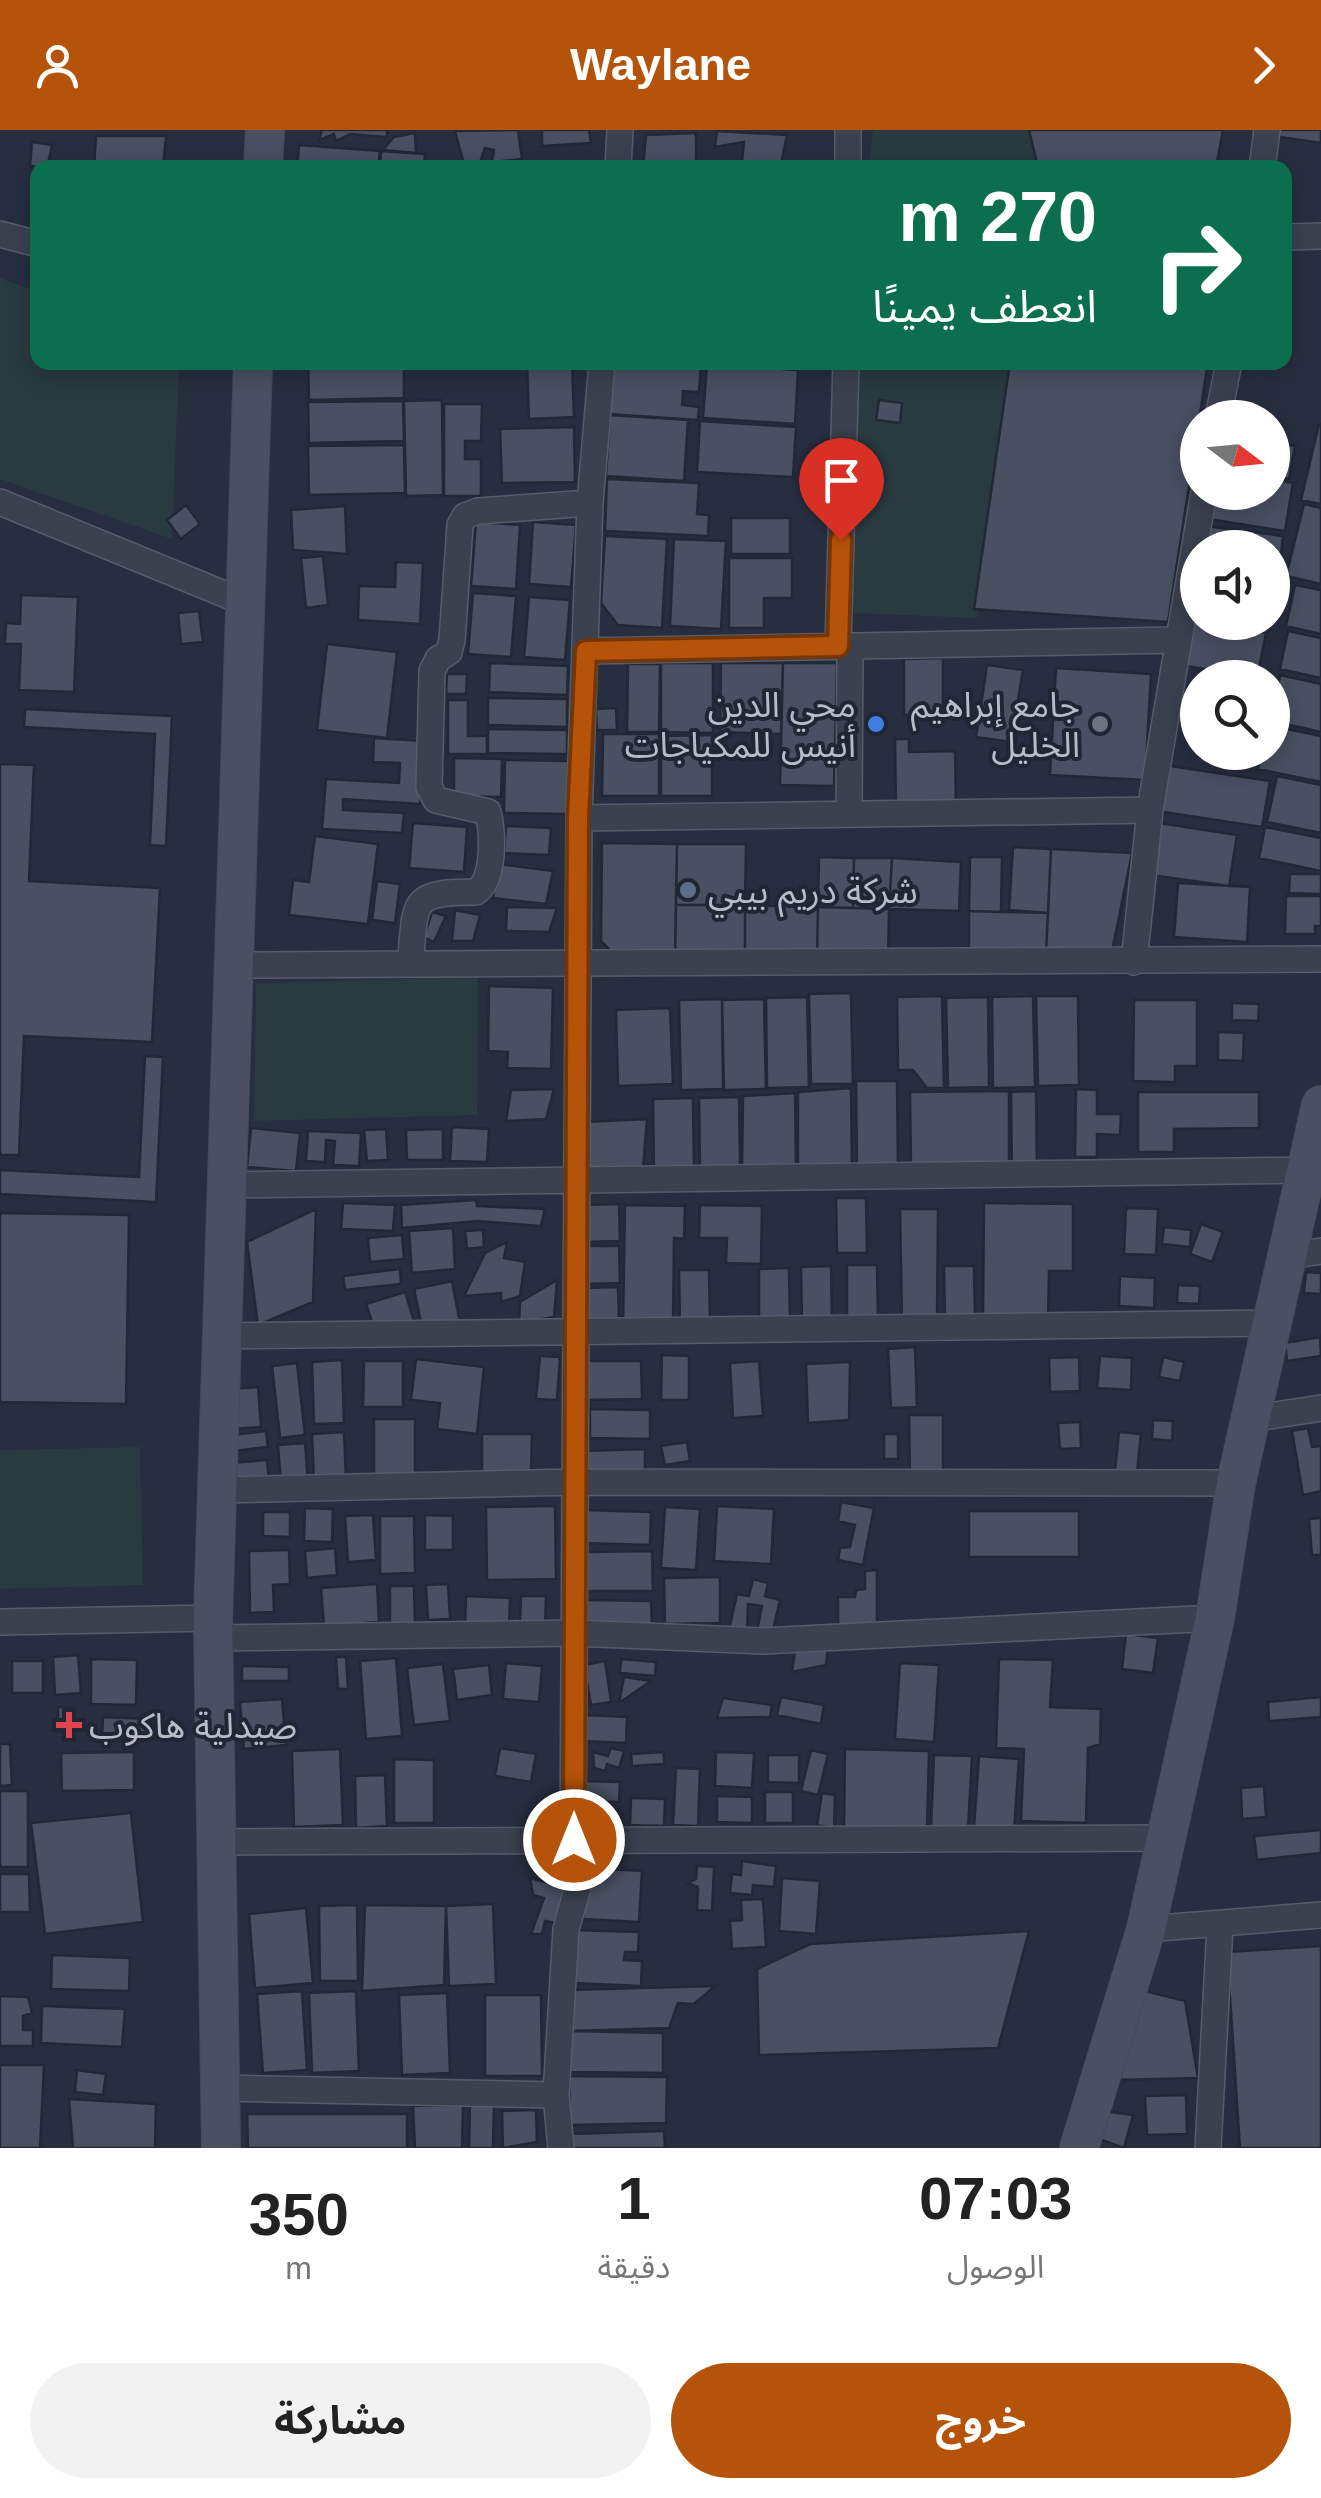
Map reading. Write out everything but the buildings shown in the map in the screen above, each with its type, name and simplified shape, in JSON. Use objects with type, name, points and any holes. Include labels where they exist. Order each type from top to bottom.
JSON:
[{"type":"main road","points":[[263,160],[265,130]]},
{"type":"main road","points":[[221,2148],[213,1628],[253,370]]},
{"type":"main road","points":[[1080,2148],[1146,1929],[1215,1618],[1236,1484],[1272,1323],[1304,1253],[1305,1170],[1321,1108]]},
{"type":"street","points":[[618,160],[620,130]]},
{"type":"street","points":[[848,130],[848,160]]},
{"type":"street","points":[[1263,160],[1267,130]]},
{"type":"street","points":[[0,234],[30,242]]},
{"type":"street","points":[[1292,236],[1321,236]]},
{"type":"street","points":[[561,2148],[556,2094],[566,1929],[578,1887],[574,1840],[581,964],[578,818],[590,502],[601,370]]},
{"type":"street","points":[[846,370],[844,646],[849,814]]},
{"type":"street","points":[[1222,400],[1227,370]]},
{"type":"street","points":[[0,502],[246,604]]},
{"type":"street","points":[[410,964],[416,910],[422,898],[434,892],[476,892],[486,881],[492,827],[488,812],[436,800],[429,786],[432,672],[438,659],[449,652],[452,640],[460,525],[466,516],[478,510],[590,502]]},
{"type":"street","points":[[1134,962],[1150,810],[1201,510]]},
{"type":"street","points":[[586,651],[1176,640]]},
{"type":"street","points":[[578,818],[1150,810]]},
{"type":"street","points":[[234,965],[1321,959]]},
{"type":"street","points":[[227,1185],[1305,1170]]},
{"type":"street","points":[[222,1336],[1272,1323]]},
{"type":"street","points":[[1250,1419],[1321,1408]]},
{"type":"street","points":[[217,1490],[576,1482],[1236,1484]]},
{"type":"street","points":[[0,1622],[575,1633],[764,1642],[1215,1618]]},
{"type":"street","points":[[218,1842],[1166,1838]]},
{"type":"street","points":[[1146,1929],[1321,1915]]},
{"type":"street","points":[[1208,2148],[1220,1925]]},
{"type":"street","points":[[222,2088],[556,2094]]},
{"type":"shaded area","points":[[873,130],[1047,130],[1042,160],[870,160]]},
{"type":"shaded area","points":[[0,278],[30,289],[30,370],[179,370],[172,539],[0,479]]},
{"type":"shaded area","points":[[858,370],[1015,370],[977,618],[850,613]]},
{"type":"shaded area","points":[[478,976],[477,1115],[254,1121],[256,984]]},
{"type":"shaded area","points":[[140,1447],[143,1585],[0,1589],[0,1450]]},
{"type":"place","name":"محي الدين أنيس للمكياجات","points":[[876,724]]},
{"type":"place","name":"جامع إبراهيم الخليل","points":[[1100,724]]},
{"type":"place","name":"شركة دريم بيبي","points":[[688,890]]},
{"type":"place","name":"صيدلية هاكوب","points":[[69,1725]]},
{"type":"route","points":[[574,1840],[581,964],[578,818],[586,651],[838,646],[841,540]]}]
